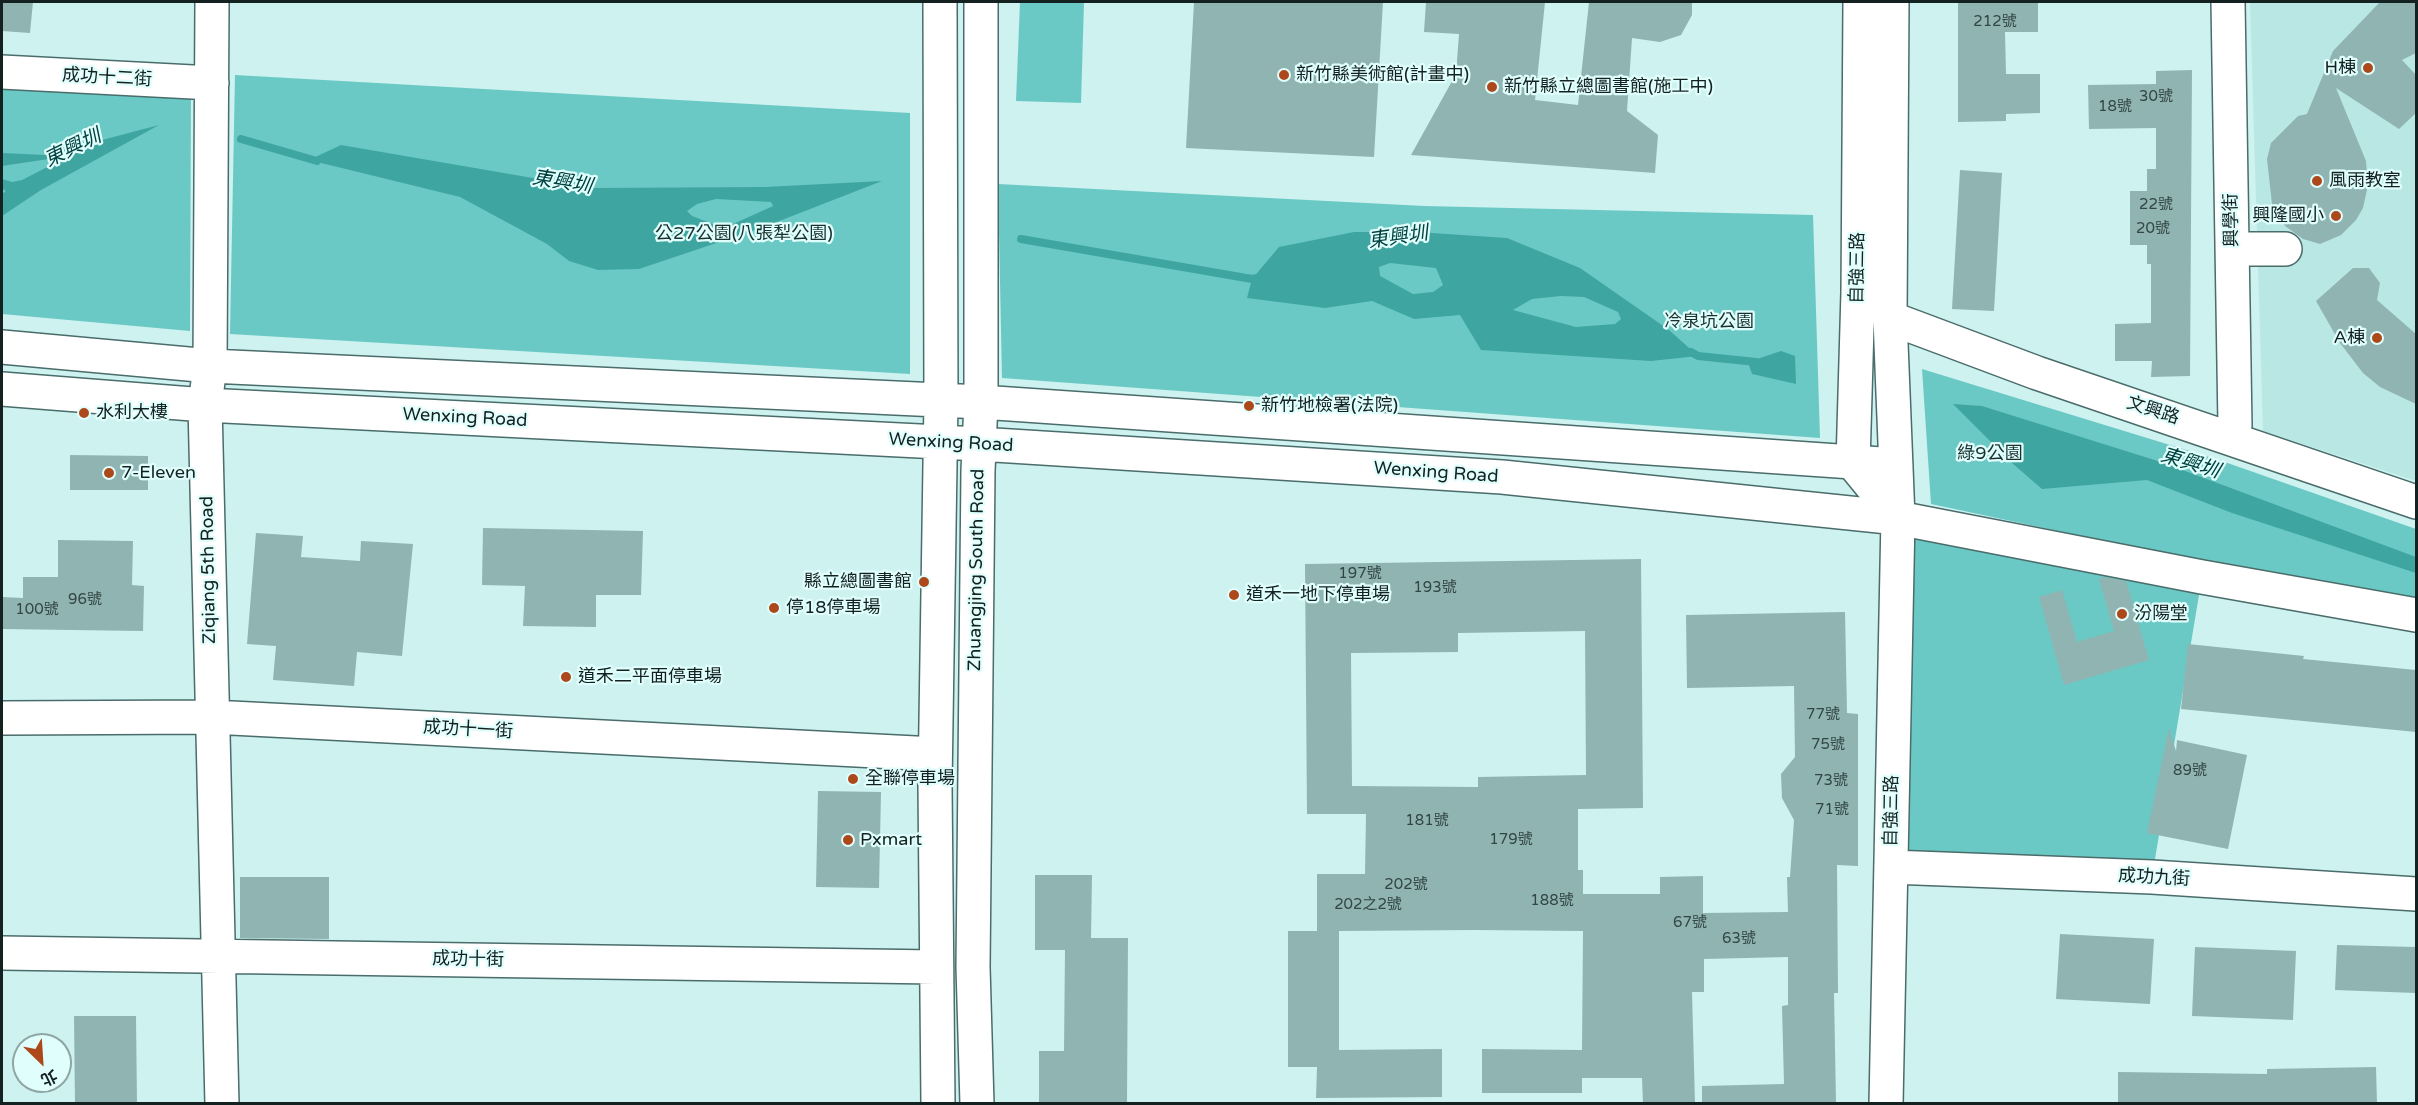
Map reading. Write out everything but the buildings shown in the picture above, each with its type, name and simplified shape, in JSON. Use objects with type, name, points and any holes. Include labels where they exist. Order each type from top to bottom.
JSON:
[{"type":"street","name":"Ziqiang 5th Road","points":[[212,2],[210,366],[206,405],[222,1104]]},
{"type":"street","points":[[938,1104],[935,967],[935,754],[940,400],[940,2]]},
{"type":"street","name":"Zhuangjing South Road","points":[[977,1104],[973,957],[978,444],[981,402],[981,2]]},
{"type":"street","name":"自強三路","points":[[1853,463],[1858,292],[1860,2]]},
{"type":"street","name":"自強三路","points":[[1886,1104],[1898,518],[1890,318],[1892,2]]},
{"type":"street","name":"興學街","points":[[2228,2],[2235,426],[2228,436]]},
{"type":"street","name":"成功十二街","points":[[2,72],[212,83]]},
{"type":"street","points":[[2232,249],[2286,249]]},
{"type":"street","name":"文興路","points":[[1890,318],[2037,373],[2228,436],[2416,502]]},
{"type":"street","points":[[2,347],[210,366],[981,402],[1896,465]]},
{"type":"street","name":"Wenxing Road","points":[[2,389],[206,405],[978,444],[1502,477],[1898,518]]},
{"type":"street","points":[[1853,463],[1898,518],[2202,577],[2416,615]]},
{"type":"street","name":"成功十一街","points":[[2,718],[212,717],[935,754]]},
{"type":"street","name":"成功九街","points":[[1891,867],[2152,878],[2416,894]]},
{"type":"street","name":"成功十街","points":[[2,953],[935,967]]},
{"type":"shaded area","name":"興隆國小","points":[[2250,2],[2416,2],[2416,481],[2263,431]]},
{"type":"green space","points":[[1020,2],[1084,2],[1081,103],[1016,101]]},
{"type":"green space","name":"公27公園(八張犁公園)","points":[[235,75],[910,113],[910,374],[230,334]]},
{"type":"green space","points":[[2,79],[191,92],[190,331],[2,314]]},
{"type":"green space","name":"冷泉坑公園","points":[[998,184],[1424,206],[1813,215],[1820,438],[1002,378]]},
{"type":"green space","name":"綠9公園","points":[[1922,369],[2219,460],[2416,529],[2416,607],[1931,504]]},
{"type":"green space","points":[[1898,518],[2202,577],[2152,877],[1891,867]]},
{"type":"water","points":[[159,125],[41,190],[2,216],[2,194],[6,191],[2,189],[2,179],[12,182],[22,180],[59,161],[62,157],[2,166],[2,153],[45,155]]},
{"type":"water","points":[[341,145],[591,188],[765,187],[882,181],[764,227],[639,269],[598,270],[569,261],[547,244],[460,197],[309,160]],"holes":[[[716,199],[771,202],[773,206],[733,224],[713,224],[692,216],[687,211],[697,204]]]},
{"type":"water","points":[[1354,232],[1417,232],[1507,238],[1580,268],[1669,330],[1698,356],[1651,361],[1481,350],[1460,315],[1414,319],[1372,301],[1325,308],[1247,298],[1252,279],[1279,247]],"holes":[[[1390,263],[1436,268],[1443,285],[1433,292],[1413,294],[1380,276],[1379,267]],[[1561,296],[1584,297],[1618,312],[1621,319],[1615,324],[1576,327],[1513,310],[1532,299]]]},
{"type":"water","points":[[1781,351],[1795,356],[1796,384],[1752,374],[1748,362]]},
{"type":"water","points":[[1953,404],[1982,406],[2161,462],[2416,557],[2416,573],[2232,513],[2147,480],[2042,489],[2012,463]]},
{"type":"waterway","name":"東興圳","points":[[241,139],[317,161]]},
{"type":"waterway","name":"東興圳","points":[[1021,239],[1252,279],[1262,277]]},
{"type":"waterway","name":"東興圳","points":[[1691,352],[1698,356],[1756,362]]},
{"type":"place","name":"H棟","points":[[2368,68]]},
{"type":"place","name":"新竹縣美術館(計畫中)","points":[[1284,75]]},
{"type":"place","name":"新竹縣立總圖書館(施工中)","points":[[1492,87]]},
{"type":"place","name":"風雨教室","points":[[2317,181]]},
{"type":"place","name":"興隆國小","points":[[2336,216]]},
{"type":"place","name":"A棟","points":[[2377,338]]},
{"type":"place","name":"新竹地檢署(法院)","points":[[1249,406]]},
{"type":"place","name":"水利大樓","points":[[84,413]]},
{"type":"place","name":"7-Eleven","points":[[109,473]]},
{"type":"place","name":"縣立總圖書館","points":[[924,582]]},
{"type":"place","name":"道禾一地下停車場","points":[[1234,595]]},
{"type":"place","name":"停18停車場","points":[[774,608]]},
{"type":"place","name":"汾陽堂","points":[[2122,614]]},
{"type":"place","name":"道禾二平面停車場","points":[[566,677]]},
{"type":"place","name":"全聯停車場","points":[[853,779]]},
{"type":"place","name":"Pxmart","points":[[848,840]]}]
